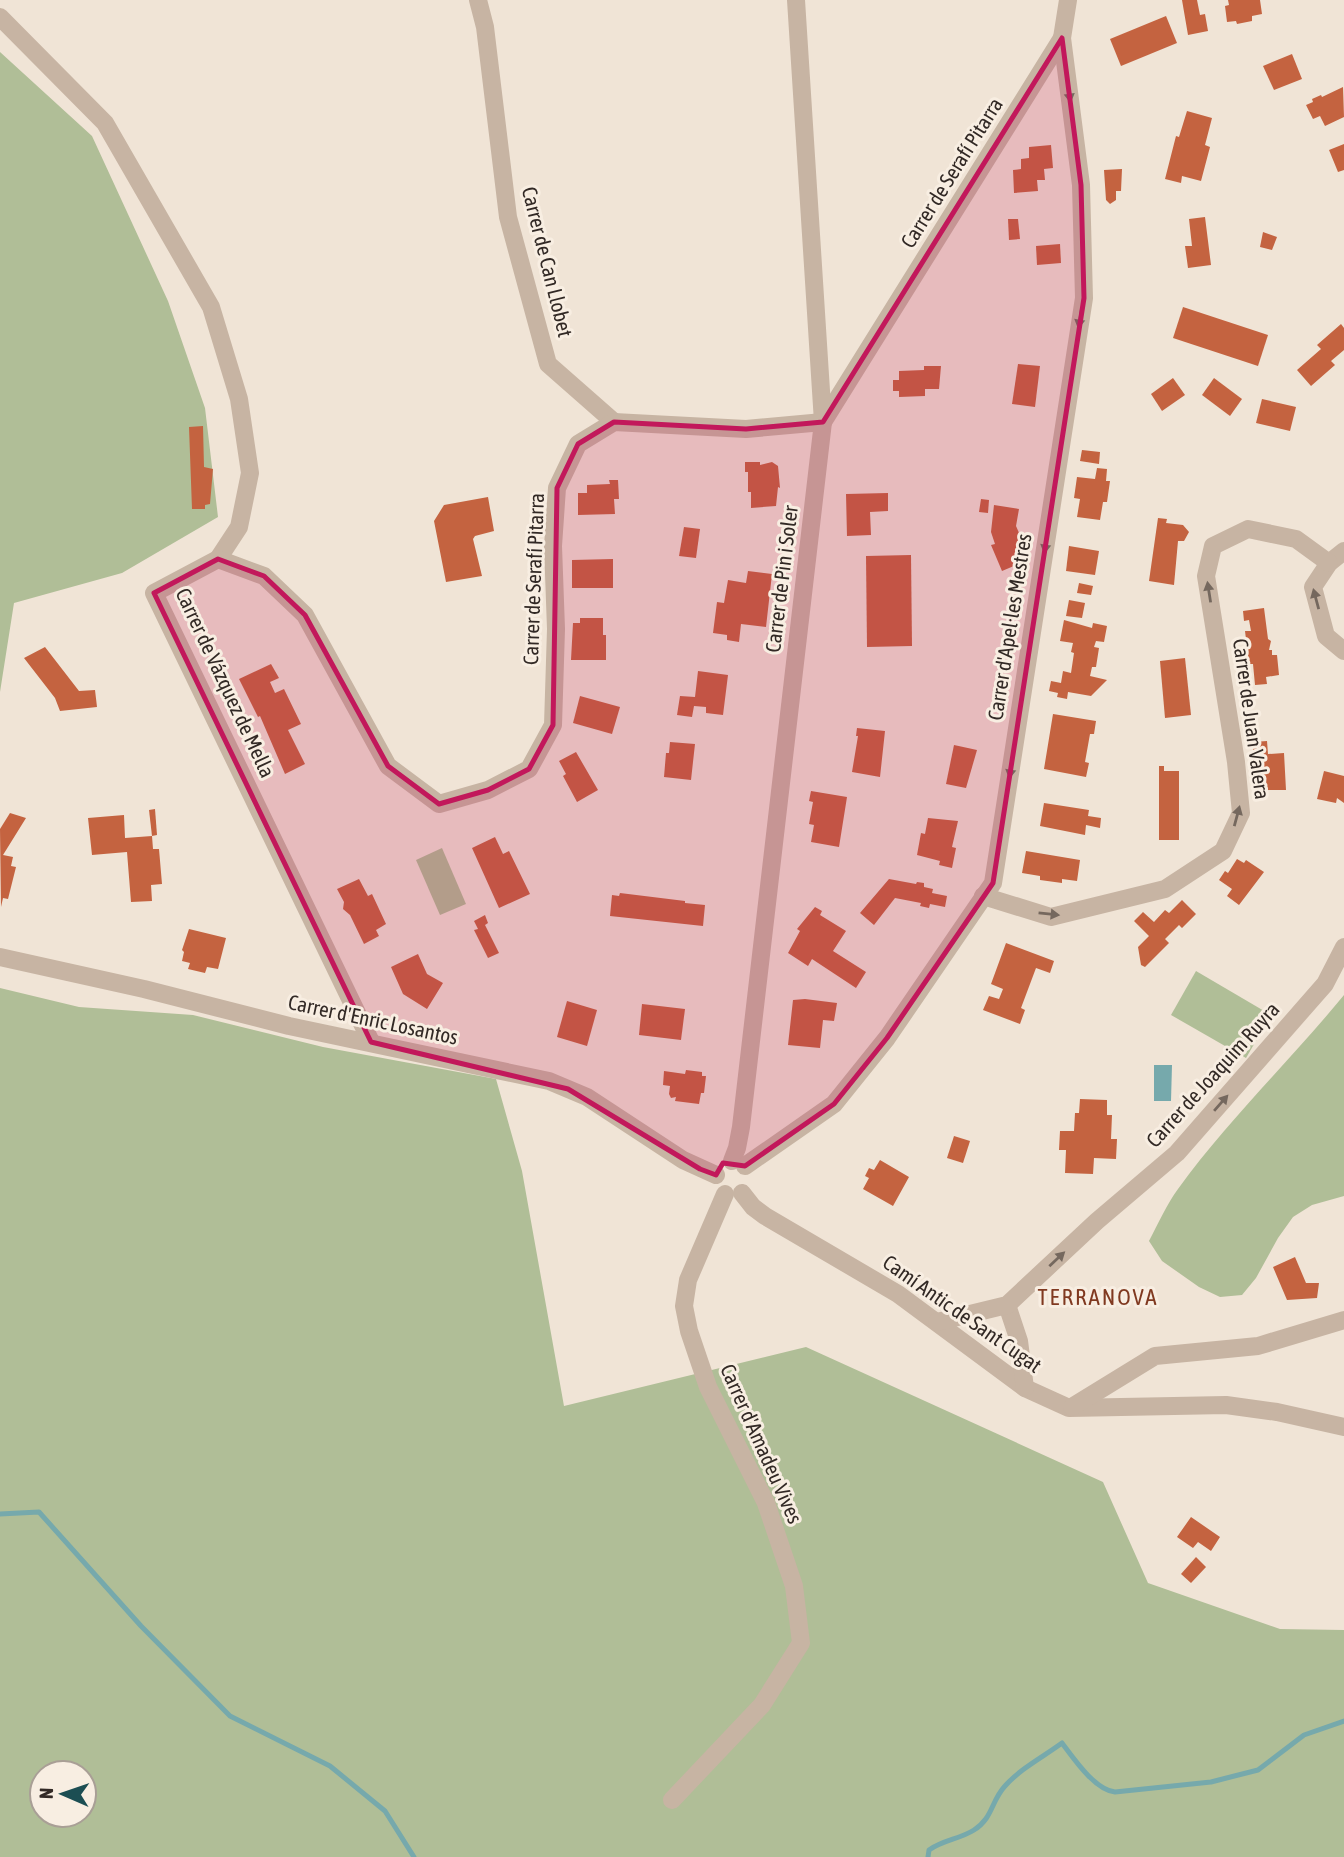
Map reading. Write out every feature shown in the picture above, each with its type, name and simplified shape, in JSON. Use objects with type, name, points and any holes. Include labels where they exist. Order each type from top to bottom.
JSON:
[{"type":"street","name":"Carrer de Can Llobet","points":[[478,0],[485,27],[509,217],[548,363],[614,422]]},
{"type":"street","name":"Carrer de Pin i Soler","points":[[738,1163],[737,1148],[823,422],[796,0]]},
{"type":"street","name":"Carrer d'Apel·les Mestres","points":[[738,1163],[834,1104],[887,1038],[993,883],[1084,298],[1081,185],[1062,38],[1068,0]]},
{"type":"street","name":"Carrer de Vázquez de Mella","points":[[0,17],[105,123],[211,307],[239,399],[250,473],[239,527],[218,559],[154,593],[371,1042]]},
{"type":"street","name":"Carrer de Serafí Pitarra","points":[[823,422],[1062,38]]},
{"type":"street","points":[[614,422],[747,429],[823,422]]},
{"type":"street","name":"Carrer de Serafí Pitarra","points":[[218,559],[264,576],[305,615],[388,766],[439,804],[488,790],[528,769],[552,725],[556,629],[553,546],[557,488],[578,444],[614,422]]},
{"type":"street","name":"Carrer de Juan Valera","points":[[984,897],[1051,917],[1165,889],[1223,851],[1241,813],[1236,762],[1206,576],[1213,546],[1248,529],[1296,539],[1329,563]]},
{"type":"street","points":[[1344,551],[1329,563],[1312,587],[1326,636],[1344,651]]},
{"type":"street","name":"Carrer de Joaquim Ruyra","points":[[1007,1306],[1097,1222],[1177,1153],[1325,984],[1344,947]]},
{"type":"street","name":"Carrer d'Enric Losantos","points":[[0,957],[144,989],[289,1026],[549,1081],[568,1088],[623,1119],[683,1160],[716,1175]]},
{"type":"street","points":[[738,1163],[749,1173],[750,1182],[733,1194],[717,1186],[716,1175],[720,1166],[738,1163]]},
{"type":"street","name":"Camí Antic de Sant Cugat","points":[[733,1194],[765,1216],[898,1294],[1025,1388],[1069,1408],[1226,1405],[1277,1412],[1344,1427]]},
{"type":"street","name":"Carrer d'Amadeu Vives","points":[[672,1800],[762,1705],[801,1643],[793,1586],[766,1503],[708,1387],[689,1331],[684,1306],[688,1280],[733,1194]]},
{"type":"street","points":[[937,1322],[1007,1306],[1019,1341],[1025,1388]]},
{"type":"street","points":[[1069,1408],[1154,1356],[1258,1346],[1344,1320]]},
{"type":"highlighted area","points":[[1062,38],[1081,185],[1084,298],[993,883],[887,1038],[834,1104],[745,1166],[723,1163],[716,1175],[700,1169],[568,1089],[371,1042],[154,593],[218,559],[264,576],[305,615],[388,766],[439,804],[488,790],[529,769],[553,725],[557,488],[578,444],[614,422],[746,429],[823,422]]},
{"type":"green space","points":[[0,52],[92,136],[168,301],[205,408],[218,517],[122,573],[14,603],[0,692]]},
{"type":"green space","points":[[442,848],[466,904],[440,915],[416,860]]},
{"type":"green space","points":[[1196,971],[1271,1015],[1246,1058],[1171,1015]]},
{"type":"green space","points":[[0,988],[79,1007],[193,1015],[323,1047],[496,1079],[522,1171],[564,1406],[806,1347],[1103,1482],[1148,1583],[1280,1629],[1344,1630],[1344,1857],[0,1857]]},
{"type":"green space","points":[[1344,995],[1344,1196],[1312,1205],[1293,1217],[1256,1278],[1242,1295],[1220,1297],[1199,1287],[1162,1261],[1149,1241],[1174,1195],[1197,1164]]},
{"type":"water","points":[[1154,1065],[1172,1065],[1171,1101],[1154,1101]]},
{"type":"building","points":[[1182,0],[1197,0],[1200,15],[1205,14],[1208,31],[1188,35]]},
{"type":"building","points":[[1228,0],[1260,0],[1262,14],[1252,16],[1252,21],[1237,24],[1236,21],[1227,22],[1225,6],[1229,5]]},
{"type":"building","points":[[1166,16],[1177,43],[1121,66],[1110,39]]},
{"type":"building","points":[[1292,54],[1302,79],[1274,90],[1263,66]]},
{"type":"building","points":[[1343,87],[1344,117],[1325,126],[1320,116],[1313,119],[1306,105],[1313,102],[1312,99]]},
{"type":"building","points":[[1187,111],[1212,118],[1205,145],[1210,147],[1201,181],[1182,176],[1181,183],[1165,179],[1176,136],[1179,137]]},
{"type":"building","points":[[1344,144],[1344,170],[1338,172],[1329,150]]},
{"type":"building","points":[[1051,145],[1053,168],[1044,169],[1045,180],[1037,180],[1038,191],[1014,193],[1013,170],[1021,169],[1021,159],[1029,158],[1029,147]]},
{"type":"building","points":[[1122,169],[1121,191],[1116,191],[1116,200],[1110,204],[1106,200],[1104,170]]},
{"type":"building","points":[[1205,217],[1211,265],[1188,268],[1185,246],[1192,246],[1189,219]]},
{"type":"building","points":[[1008,219],[1018,219],[1020,239],[1009,240]]},
{"type":"building","points":[[1263,232],[1277,237],[1272,250],[1260,247]]},
{"type":"building","points":[[1060,244],[1061,263],[1037,265],[1036,246]]},
{"type":"building","points":[[1183,307],[1268,335],[1258,366],[1173,338]]},
{"type":"building","points":[[1341,324],[1344,328],[1344,350],[1331,361],[1335,365],[1311,386],[1297,370],[1321,349],[1317,345]]},
{"type":"building","points":[[1018,364],[1040,366],[1035,407],[1012,404]]},
{"type":"building","points":[[924,366],[941,366],[939,389],[925,389],[925,396],[899,397],[899,391],[893,391],[893,380],[899,380],[899,371],[924,370]]},
{"type":"building","points":[[1173,378],[1185,395],[1162,411],[1151,394]]},
{"type":"building","points":[[1214,378],[1242,399],[1230,416],[1202,395]]},
{"type":"building","points":[[1262,399],[1296,407],[1290,431],[1256,423]]},
{"type":"building","points":[[203,426],[204,467],[213,469],[210,504],[205,505],[205,509],[192,509],[189,427]]},
{"type":"building","points":[[1082,450],[1100,452],[1099,464],[1080,461]]},
{"type":"building","points":[[745,462],[760,462],[760,465],[772,462],[778,466],[780,488],[778,487],[776,506],[751,508]]},
{"type":"building","points":[[1097,468],[1107,469],[1106,481],[1110,481],[1107,502],[1103,502],[1100,520],[1077,517],[1080,499],[1074,498],[1077,477],[1095,479]]},
{"type":"building","points":[[609,480],[618,480],[619,499],[614,499],[615,514],[578,515],[578,493],[587,493],[587,485],[610,484]]},
{"type":"building","points":[[888,493],[888,511],[870,512],[871,535],[847,536],[846,494]]},
{"type":"building","points":[[488,497],[494,531],[473,539],[482,576],[446,582],[434,521],[444,505]]},
{"type":"building","points":[[981,499],[989,500],[988,513],[979,512]]},
{"type":"building","points":[[994,505],[1019,509],[1016,526],[1023,542],[1016,544],[1023,562],[1002,571],[991,545],[995,544],[991,532]]},
{"type":"building","points":[[1158,518],[1167,519],[1166,523],[1183,525],[1189,532],[1184,541],[1178,541],[1174,585],[1149,581]]},
{"type":"building","points":[[684,527],[700,529],[696,558],[679,556]]},
{"type":"building","points":[[1069,546],[1099,551],[1095,575],[1066,571]]},
{"type":"building","points":[[911,555],[912,646],[867,647],[866,556]]},
{"type":"building","points":[[613,559],[613,588],[572,588],[572,560]]},
{"type":"building","points":[[748,571],[772,574],[766,627],[741,624],[739,642],[727,640],[727,635],[713,633],[717,602],[724,603],[728,580],[746,583]]},
{"type":"building","points":[[1079,583],[1093,586],[1091,595],[1077,593]]},
{"type":"building","points":[[1069,600],[1085,603],[1082,618],[1066,616]]},
{"type":"building","points":[[1264,608],[1268,639],[1271,641],[1269,650],[1272,650],[1272,655],[1277,655],[1279,675],[1266,677],[1267,684],[1255,685],[1245,631],[1251,631],[1249,620],[1244,621],[1243,611]]},
{"type":"building","points":[[580,618],[603,618],[606,660],[571,660],[573,623],[580,623]]},
{"type":"building","points":[[1064,620],[1092,628],[1093,623],[1107,626],[1104,642],[1096,641],[1094,647],[1099,648],[1096,667],[1092,667],[1090,676],[1107,680],[1091,696],[1068,692],[1067,699],[1057,697],[1058,693],[1049,691],[1051,681],[1061,683],[1063,671],[1071,673],[1073,643],[1060,641]]},
{"type":"building","points":[[45,647],[79,691],[95,690],[97,707],[60,711],[55,698],[24,658]]},
{"type":"building","points":[[1185,658],[1191,715],[1165,718],[1160,661]]},
{"type":"building","points":[[271,664],[279,678],[270,682],[275,693],[284,689],[301,724],[288,730],[305,764],[285,774],[260,716],[258,717],[239,679]]},
{"type":"building","points":[[698,671],[728,675],[723,715],[706,713],[706,707],[694,706],[692,717],[677,715],[680,696],[695,697]]},
{"type":"building","points":[[580,696],[620,707],[612,734],[573,723]]},
{"type":"building","points":[[1053,714],[1096,721],[1094,734],[1090,734],[1085,762],[1089,763],[1086,777],[1044,769]]},
{"type":"building","points":[[857,728],[885,731],[880,777],[852,772]]},
{"type":"building","points":[[1267,741],[1268,754],[1284,753],[1286,790],[1254,790],[1256,771],[1250,771],[1249,755],[1253,755],[1253,742]]},
{"type":"building","points":[[670,742],[695,744],[691,780],[664,777]]},
{"type":"building","points":[[954,745],[977,750],[966,788],[946,784]]},
{"type":"building","points":[[576,752],[598,790],[577,802],[563,776],[566,774],[559,761]]},
{"type":"building","points":[[1159,766],[1164,766],[1164,771],[1179,771],[1179,840],[1159,840]]},
{"type":"building","points":[[1324,771],[1344,776],[1344,803],[1337,798],[1336,803],[1317,799]]},
{"type":"building","points":[[811,791],[847,797],[839,847],[811,842],[814,825],[809,824],[813,802],[809,801]]},
{"type":"building","points":[[1044,803],[1089,810],[1088,816],[1101,818],[1100,828],[1086,825],[1085,835],[1040,826]]},
{"type":"building","points":[[155,809],[157,835],[152,836],[149,810]]},
{"type":"building","points":[[10,813],[26,818],[3,855],[13,857],[11,866],[16,867],[8,899],[3,898],[1,907],[0,829]]},
{"type":"building","points":[[124,815],[125,838],[152,836],[153,849],[159,849],[162,884],[151,885],[152,901],[131,902],[127,852],[92,855],[88,818]]},
{"type":"building","points":[[928,818],[958,821],[952,847],[956,848],[952,868],[939,865],[940,861],[917,855],[921,833],[925,834]]},
{"type":"building","points":[[495,837],[503,854],[509,851],[530,894],[499,908],[472,848]]},
{"type":"building","points":[[1026,851],[1080,860],[1077,881],[1062,879],[1062,883],[1040,880],[1040,876],[1022,873]]},
{"type":"building","points":[[1237,859],[1244,863],[1246,860],[1264,872],[1239,905],[1227,896],[1232,889],[1219,880],[1225,871],[1228,873]]},
{"type":"building","points":[[359,879],[368,896],[372,894],[386,924],[376,930],[379,936],[364,944],[350,915],[343,909],[344,902],[337,889]]},
{"type":"building","points":[[889,879],[924,883],[924,887],[933,889],[932,893],[947,896],[945,907],[930,904],[929,908],[920,906],[921,903],[895,898],[874,925],[860,913]]},
{"type":"building","points":[[620,893],[705,905],[703,926],[610,916],[612,895],[619,896]]},
{"type":"building","points":[[1182,900],[1196,914],[1182,928],[1179,925],[1165,939],[1169,943],[1145,967],[1141,965],[1138,947],[1149,936],[1134,921],[1143,912],[1154,922],[1165,910],[1169,913]]},
{"type":"building","points":[[815,907],[822,911],[820,915],[846,931],[833,951],[866,972],[856,988],[812,959],[808,966],[788,953],[800,931],[797,929]]},
{"type":"building","points":[[485,915],[488,923],[485,925],[499,953],[488,958],[474,930],[478,929],[474,921]]},
{"type":"building","points":[[189,929],[226,938],[218,969],[207,967],[205,973],[188,969],[190,963],[182,961],[182,950]]},
{"type":"building","points":[[1006,943],[1054,961],[1050,973],[1036,968],[1021,1008],[1025,1010],[1020,1024],[983,1010],[989,996],[999,999],[1003,989],[991,984]]},
{"type":"building","points":[[418,954],[427,974],[443,983],[427,1009],[403,994],[391,967]]},
{"type":"building","points":[[793,1000],[837,1003],[834,1021],[823,1020],[820,1048],[788,1045]]},
{"type":"building","points":[[567,1001],[597,1010],[587,1046],[557,1037]]},
{"type":"building","points":[[642,1004],[685,1009],[681,1040],[639,1035]]},
{"type":"building","points":[[686,1070],[702,1072],[702,1076],[706,1076],[704,1093],[701,1093],[699,1104],[675,1101],[676,1097],[671,1098],[669,1094],[670,1086],[663,1085],[664,1071],[685,1074]]},
{"type":"building","points":[[1080,1099],[1107,1100],[1107,1115],[1112,1115],[1111,1139],[1117,1139],[1116,1159],[1094,1158],[1093,1174],[1065,1173],[1066,1150],[1059,1150],[1060,1131],[1074,1131],[1075,1113],[1079,1113]]},
{"type":"building","points":[[954,1136],[970,1141],[963,1163],[947,1158]]},
{"type":"building","points":[[880,1160],[909,1177],[893,1206],[863,1189],[869,1178],[865,1176],[869,1168],[874,1170]]},
{"type":"building","points":[[1295,1257],[1306,1283],[1319,1283],[1317,1298],[1287,1300],[1273,1267]]},
{"type":"building","points":[[1191,1517],[1220,1537],[1211,1551],[1198,1542],[1193,1548],[1177,1537]]},
{"type":"building","points":[[1196,1557],[1206,1567],[1191,1583],[1181,1574]]},
{"type":"waterway","points":[[0,1514],[39,1512],[141,1626],[230,1716],[330,1766],[385,1811],[414,1857]]},
{"type":"waterway","points":[[928,1857],[929,1850],[969,1833],[980,1825],[1000,1792],[1011,1780],[1062,1743],[1093,1780],[1115,1792],[1211,1782],[1258,1770],[1304,1735],[1344,1721]]},
{"type":"district","name":"TERRANOVA","points":[[1098,1297]]}]
